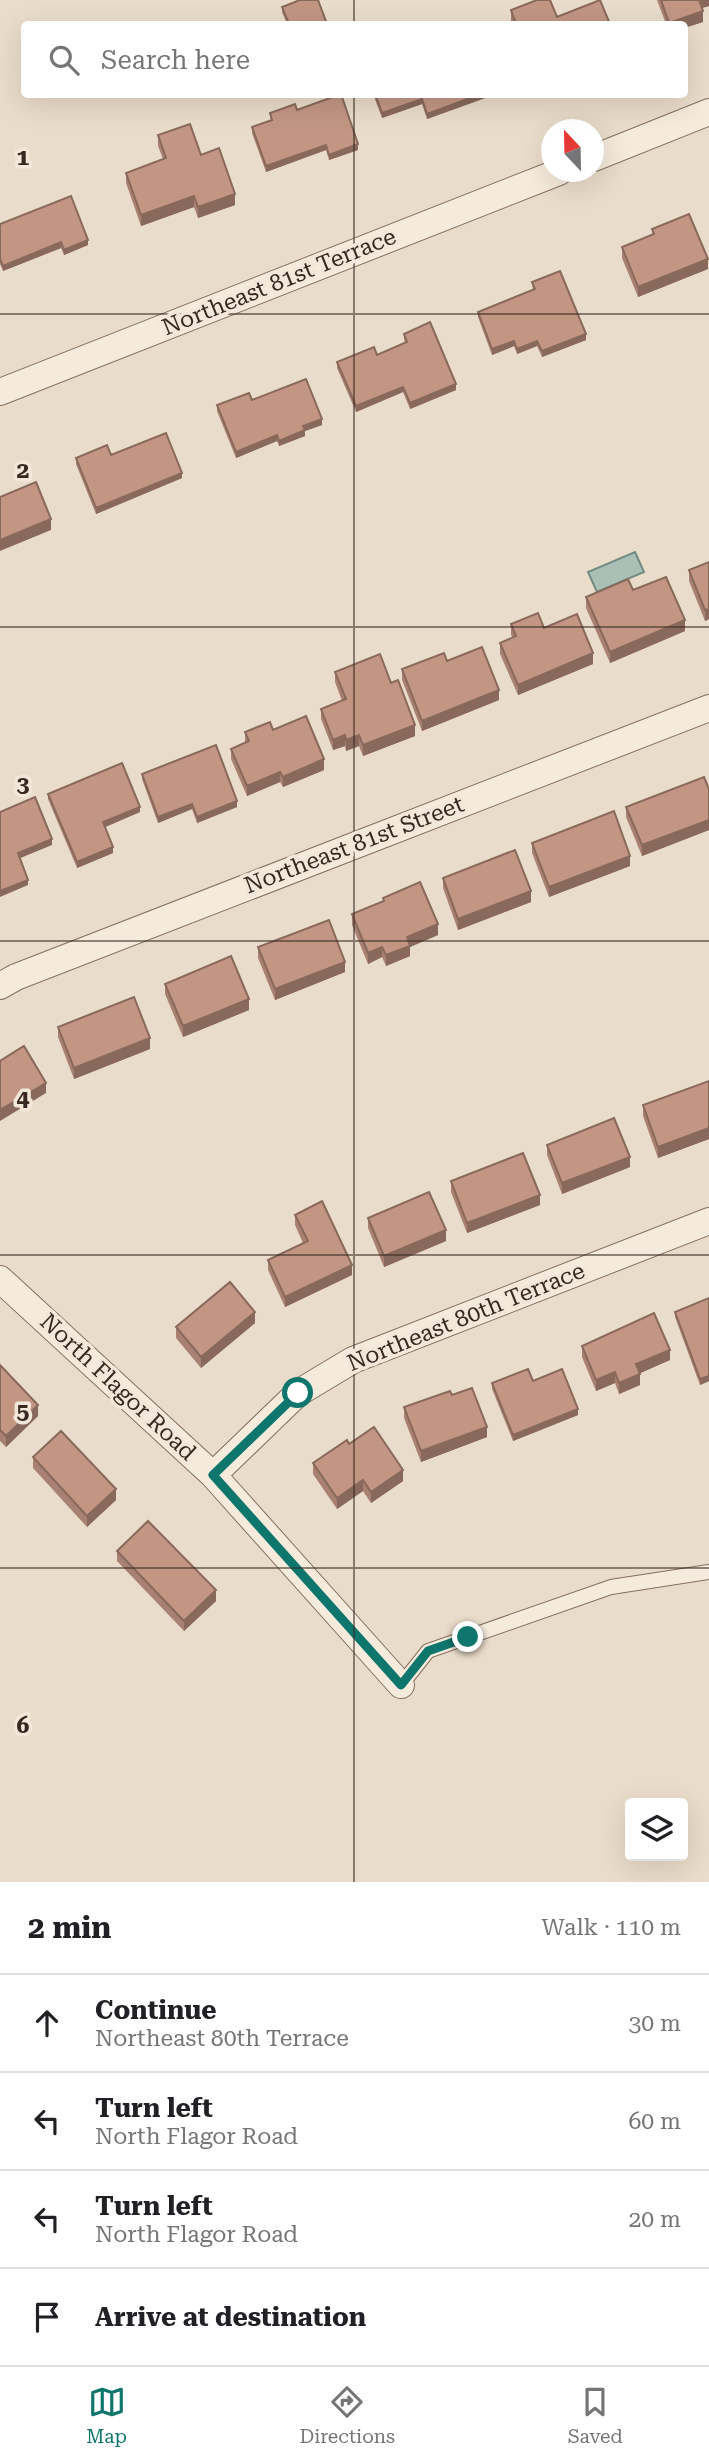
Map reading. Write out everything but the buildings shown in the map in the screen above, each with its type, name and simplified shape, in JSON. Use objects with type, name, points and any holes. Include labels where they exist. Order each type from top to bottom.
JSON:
[{"type":"street","points":[[604,154],[709,112]]},
{"type":"street","name":"Northeast 81st Terrace","points":[[0,392],[541,179]]},
{"type":"street","name":"Northeast 81st Street","points":[[0,986],[16,977],[709,708]]},
{"type":"street","name":"Northeast 80th Terrace","points":[[213,1475],[298,1393],[353,1360],[709,1221]]},
{"type":"street","name":"North Flagor Road","points":[[0,1279],[213,1475],[401,1685]]},
{"type":"lane","name":"North Flagor Road","points":[[401,1685],[428,1651],[611,1587],[709,1572]]},
{"type":"shaded area","points":[[635,552],[644,572],[597,592],[588,572]]},
{"type":"route","points":[[298,1393],[213,1475],[401,1685],[428,1651],[468,1637]]}]
